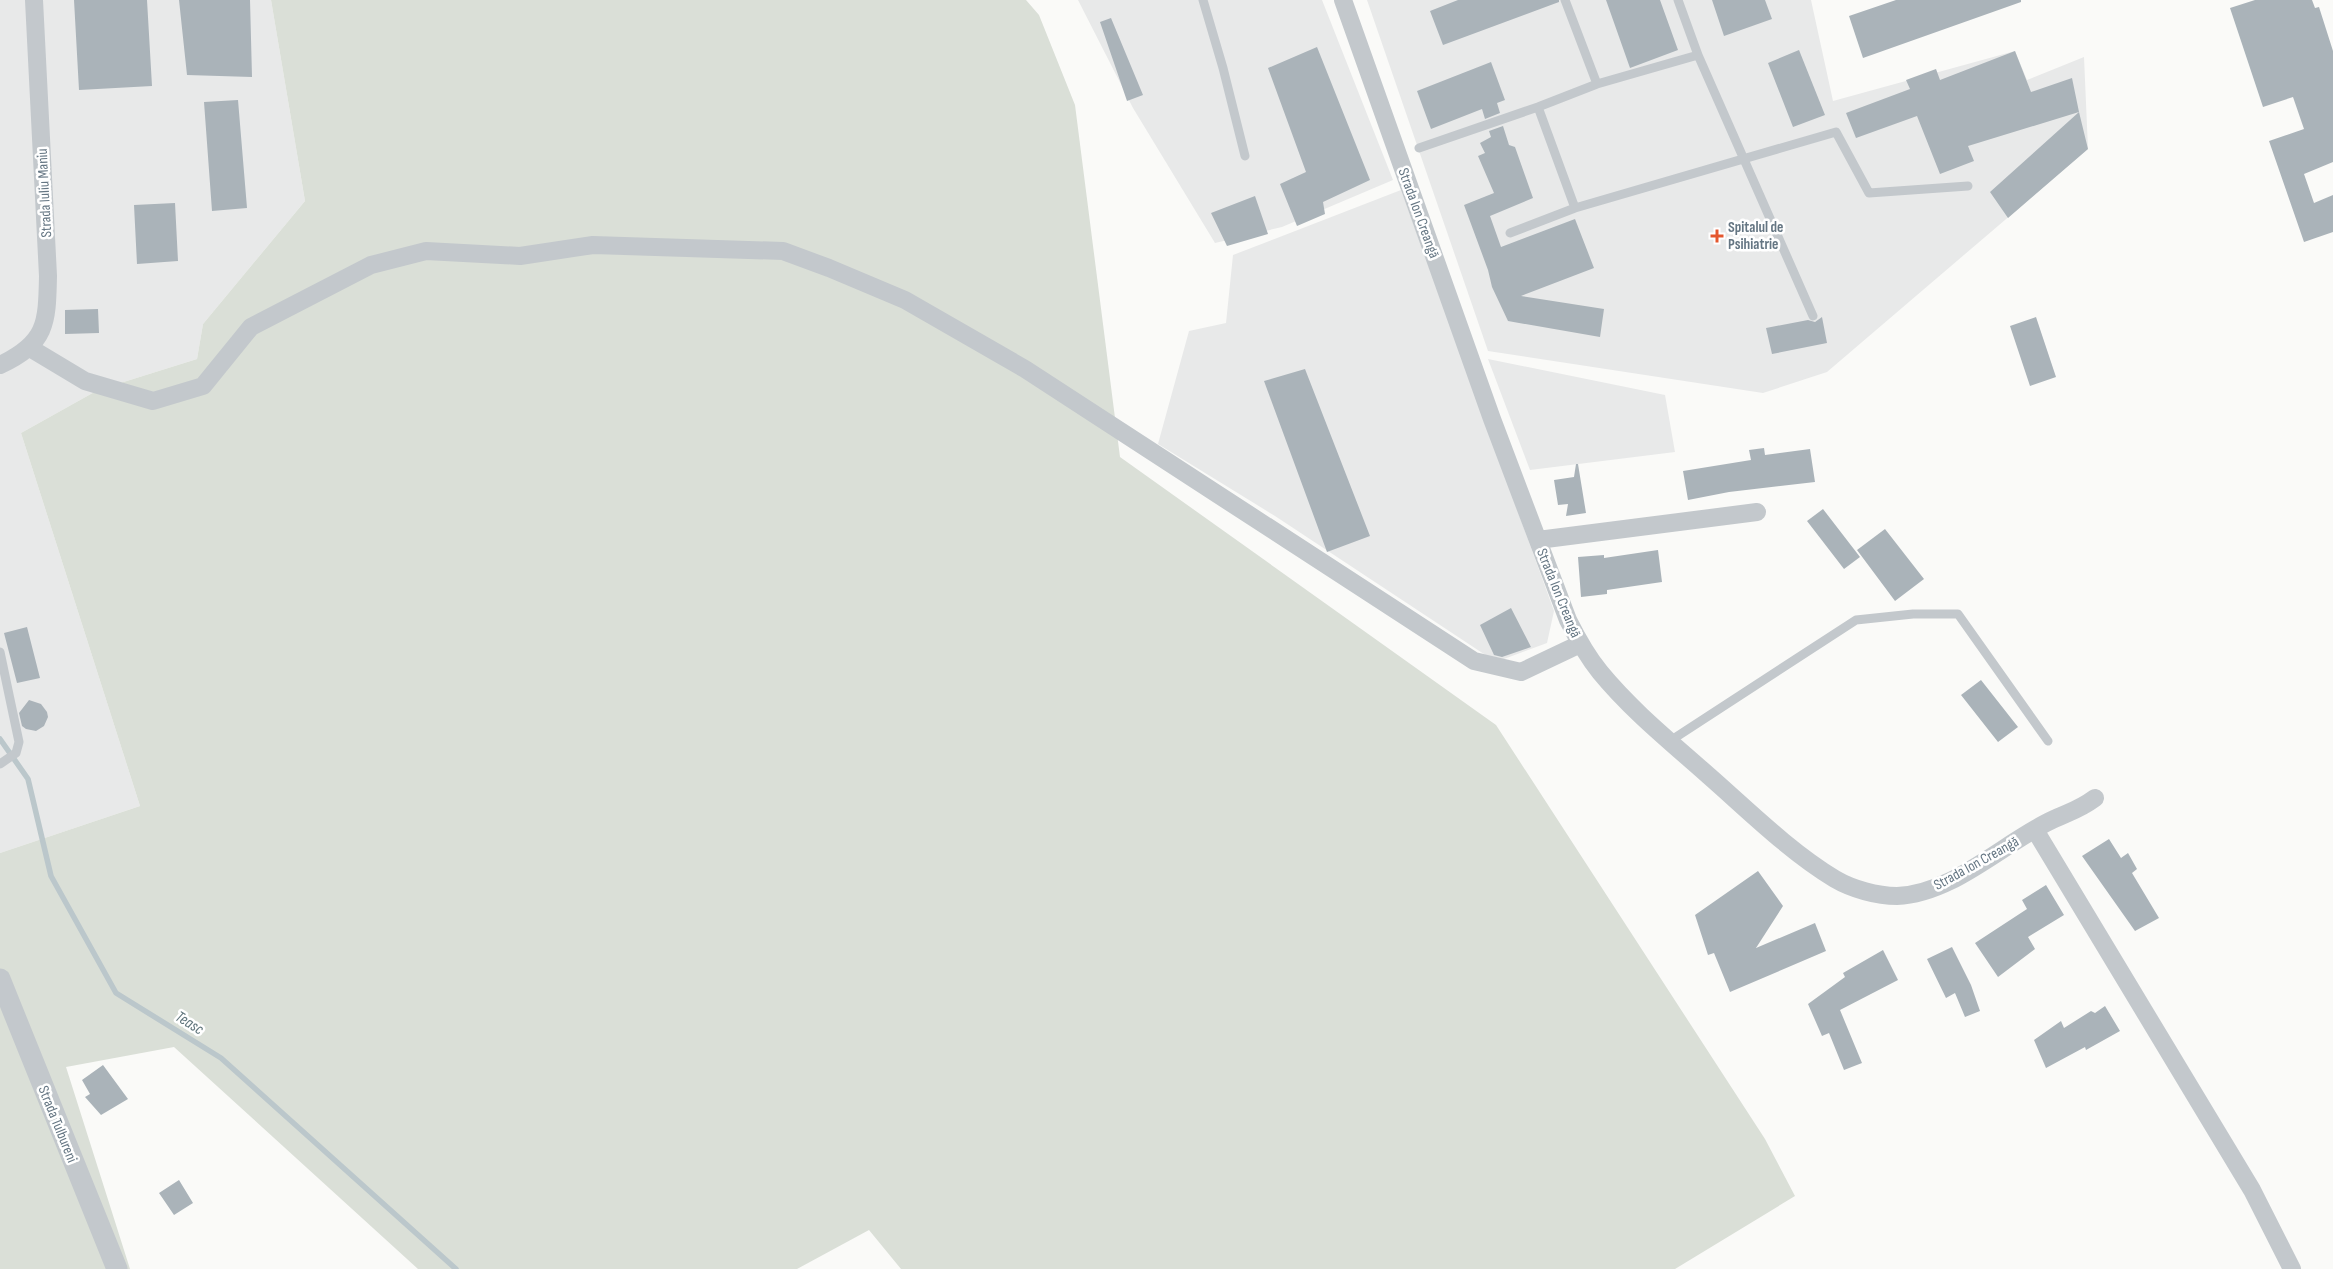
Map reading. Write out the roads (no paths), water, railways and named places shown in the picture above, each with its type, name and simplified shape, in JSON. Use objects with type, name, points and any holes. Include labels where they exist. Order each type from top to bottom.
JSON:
[{"type":"street","name":"Strada Iuliu Maniu","points":[[30,348],[47,317],[48,276],[34,0]]},
{"type":"street","name":"Strada Ion Creangă","points":[[1343,0],[1492,419],[1568,620],[1580,644],[1599,670],[1626,701],[1790,849],[1837,880],[1868,892],[1896,896],[1926,891],[1955,878],[2052,820],[2081,809],[2095,798]]},
{"type":"street","points":[[0,365],[30,348],[85,381],[153,402],[203,386],[251,327],[371,265],[426,251],[520,256],[593,245],[783,251],[905,300],[1025,369],[1474,661],[1521,672],[1580,644]]},
{"type":"street","points":[[1538,540],[1758,512]]},
{"type":"street","points":[[2035,830],[2252,1190],[2292,1269]]},
{"type":"street","name":"Strada Tulbureni","points":[[0,979],[117,1269]]},
{"type":"lane","points":[[1203,0],[1223,68],[1245,156]]},
{"type":"lane","points":[[1565,0],[1597,84]]},
{"type":"lane","points":[[1678,0],[1698,55],[1745,157],[1813,316]]},
{"type":"lane","points":[[1419,148],[1538,107],[1597,84],[1698,55]]},
{"type":"lane","points":[[1538,107],[1575,208]]},
{"type":"lane","points":[[1510,233],[1575,208],[1836,132],[1869,193],[1968,186]]},
{"type":"lane","points":[[1670,741],[1856,620],[1913,614],[1958,614],[2048,742]]},
{"type":"lane","points":[[0,652],[19,742],[16,754],[1,763]]},
{"type":"waterway","name":"Teasc","points":[[0,739],[28,779],[51,876],[116,993],[221,1058],[456,1269]]},
{"type":"place","name":"Spitalul de Psihiatrie","points":[[1717,236]]}]
